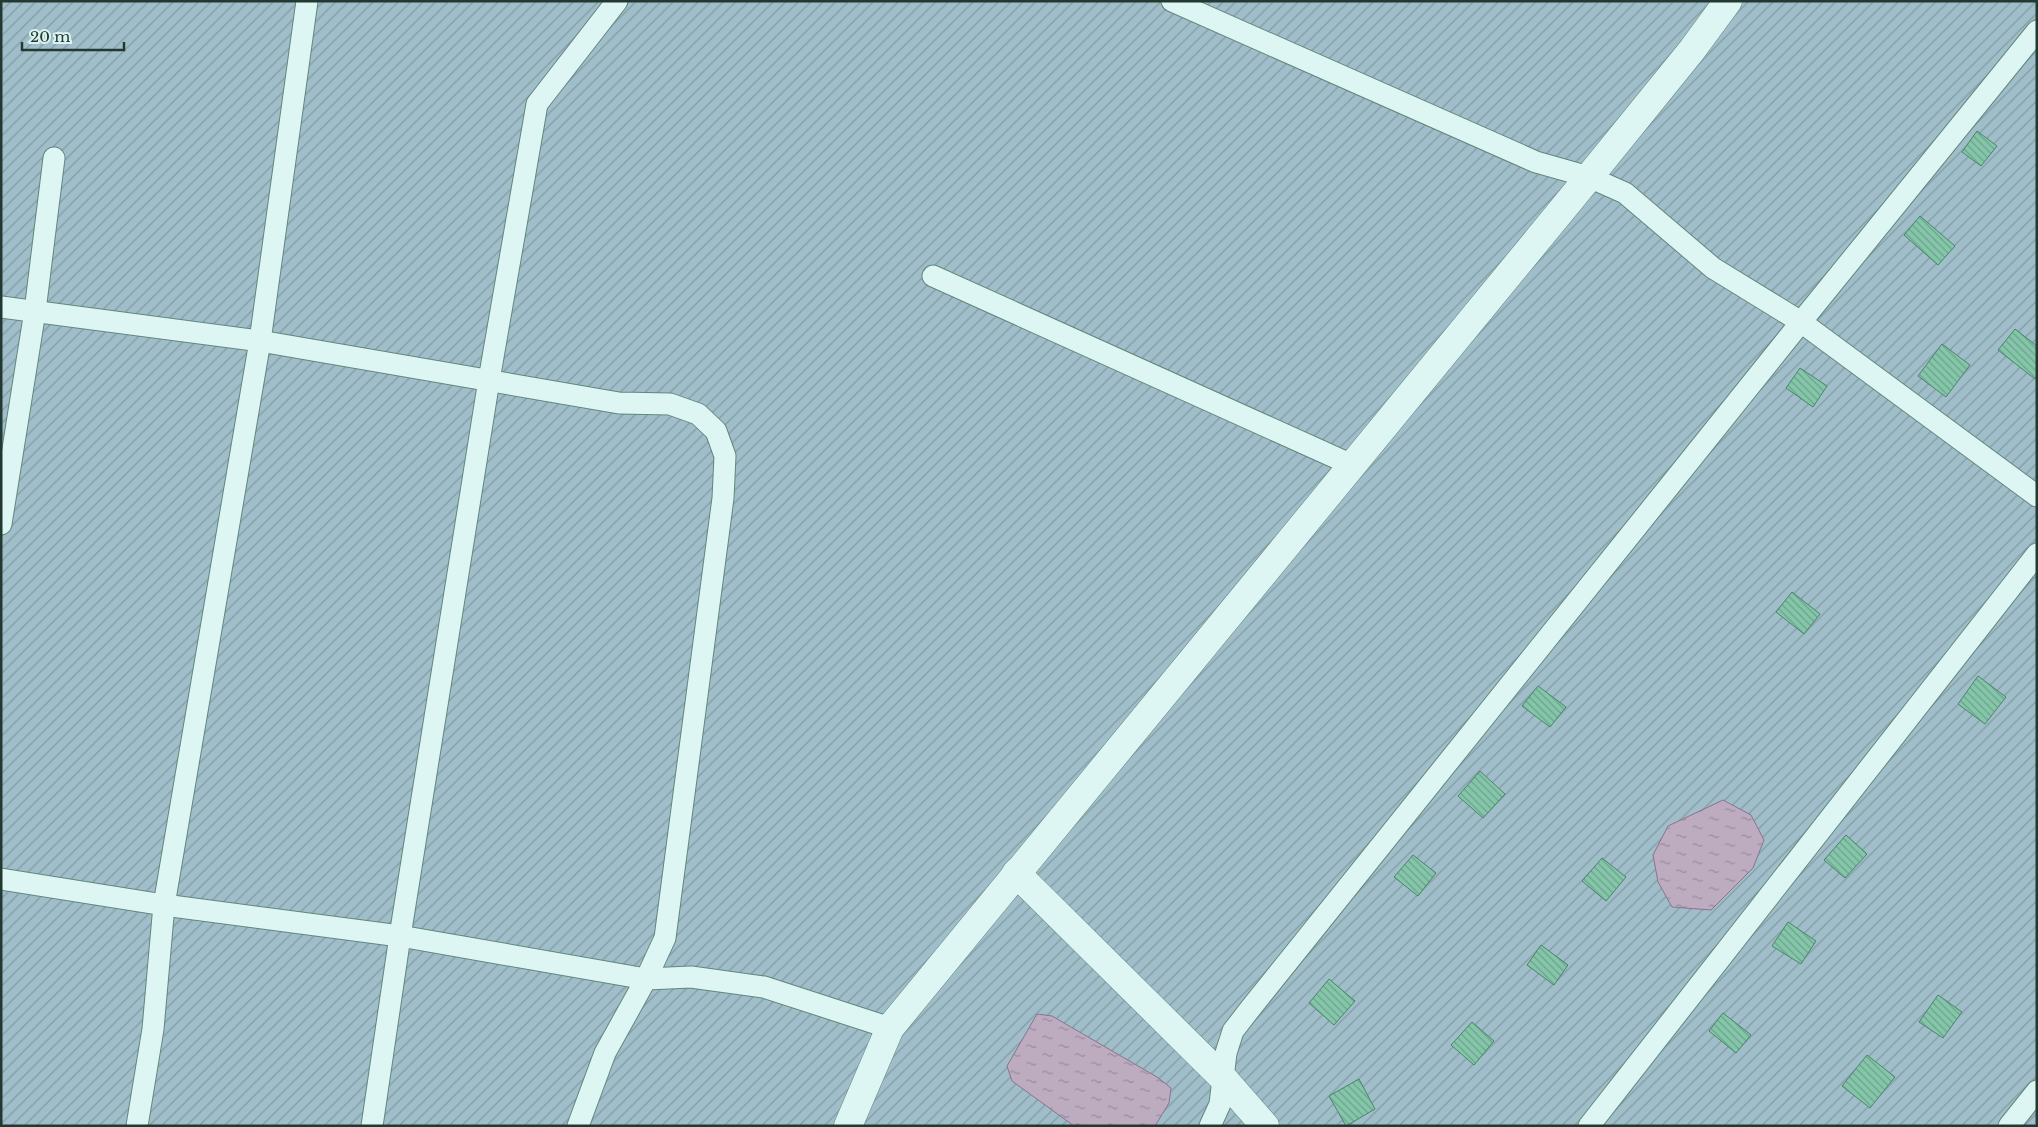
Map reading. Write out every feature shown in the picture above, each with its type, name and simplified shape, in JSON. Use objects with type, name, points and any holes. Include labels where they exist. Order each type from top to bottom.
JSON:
[{"type":"street","points":[[848,1126],[890,1028],[1589,177],[1692,50],[1728,1]]},
{"type":"street","points":[[1016,873],[1224,1078],[1264,1126]]},
{"type":"lane","points":[[137,1126],[153,1029],[164,905],[260,341],[307,1]]},
{"type":"lane","points":[[372,1126],[400,936],[489,380],[538,104],[616,1]]},
{"type":"lane","points":[[1172,1],[1536,162],[1589,177],[1625,193],[1713,268],[1801,322],[2037,496]]},
{"type":"lane","points":[[1210,1126],[1220,1104],[1226,1053],[1233,1031],[1801,322],[2037,31]]},
{"type":"lane","points":[[1,524],[34,311],[54,158]]},
{"type":"lane","points":[[933,276],[1352,465]]},
{"type":"lane","points":[[1,307],[260,341],[619,403],[670,404],[698,414],[716,431],[725,456],[722,498],[665,938],[646,979],[605,1053],[578,1126]]},
{"type":"lane","points":[[1589,1126],[2037,554]]},
{"type":"lane","points":[[1,879],[164,905],[400,936],[646,979],[691,977],[764,987],[890,1028]]},
{"type":"lane","points":[[2009,1126],[2037,1091]]},
{"type":"shaded area","points":[[1,1],[2037,1],[2037,1126],[1,1126]]},
{"type":"water","points":[[1723,800],[1751,815],[1764,840],[1753,868],[1711,910],[1672,907],[1658,882],[1653,855],[1668,826]]},
{"type":"water","points":[[1037,1014],[1052,1016],[1157,1077],[1171,1088],[1169,1103],[1155,1126],[1074,1126],[1012,1081],[1007,1066]]},
{"type":"building","points":[[1977,131],[1997,146],[1981,166],[1962,152]]},
{"type":"building","points":[[1920,216],[1955,246],[1938,265],[1904,235]]},
{"type":"building","points":[[2015,329],[2037,346],[2037,376],[2035,379],[1998,350]]},
{"type":"building","points":[[1942,344],[1970,365],[1946,397],[1918,376]]},
{"type":"building","points":[[1800,368],[1827,386],[1813,407],[1786,388]]},
{"type":"building","points":[[1792,592],[1820,614],[1804,634],[1776,612]]},
{"type":"building","points":[[1978,676],[2006,697],[1985,724],[1958,704]]},
{"type":"building","points":[[1538,686],[1566,707],[1550,727],[1522,706]]},
{"type":"building","points":[[1480,771],[1505,794],[1483,818],[1458,796]]},
{"type":"building","points":[[1846,835],[1867,854],[1845,878],[1824,860]]},
{"type":"building","points":[[1413,855],[1436,873],[1418,896],[1394,877]]},
{"type":"building","points":[[1602,858],[1626,877],[1606,901],[1582,881]]},
{"type":"building","points":[[1788,922],[1816,941],[1801,964],[1772,946]]},
{"type":"building","points":[[1541,945],[1568,965],[1554,985],[1527,965]]},
{"type":"building","points":[[1329,979],[1355,1001],[1334,1025],[1309,1003]]},
{"type":"building","points":[[1938,995],[1962,1012],[1943,1038],[1919,1022]]},
{"type":"building","points":[[1723,1013],[1751,1035],[1736,1053],[1709,1031]]},
{"type":"building","points":[[1472,1022],[1494,1041],[1474,1065],[1451,1045]]},
{"type":"building","points":[[1867,1055],[1895,1077],[1870,1108],[1842,1086]]},
{"type":"building","points":[[1359,1079],[1375,1109],[1346,1126],[1329,1096]]}]
